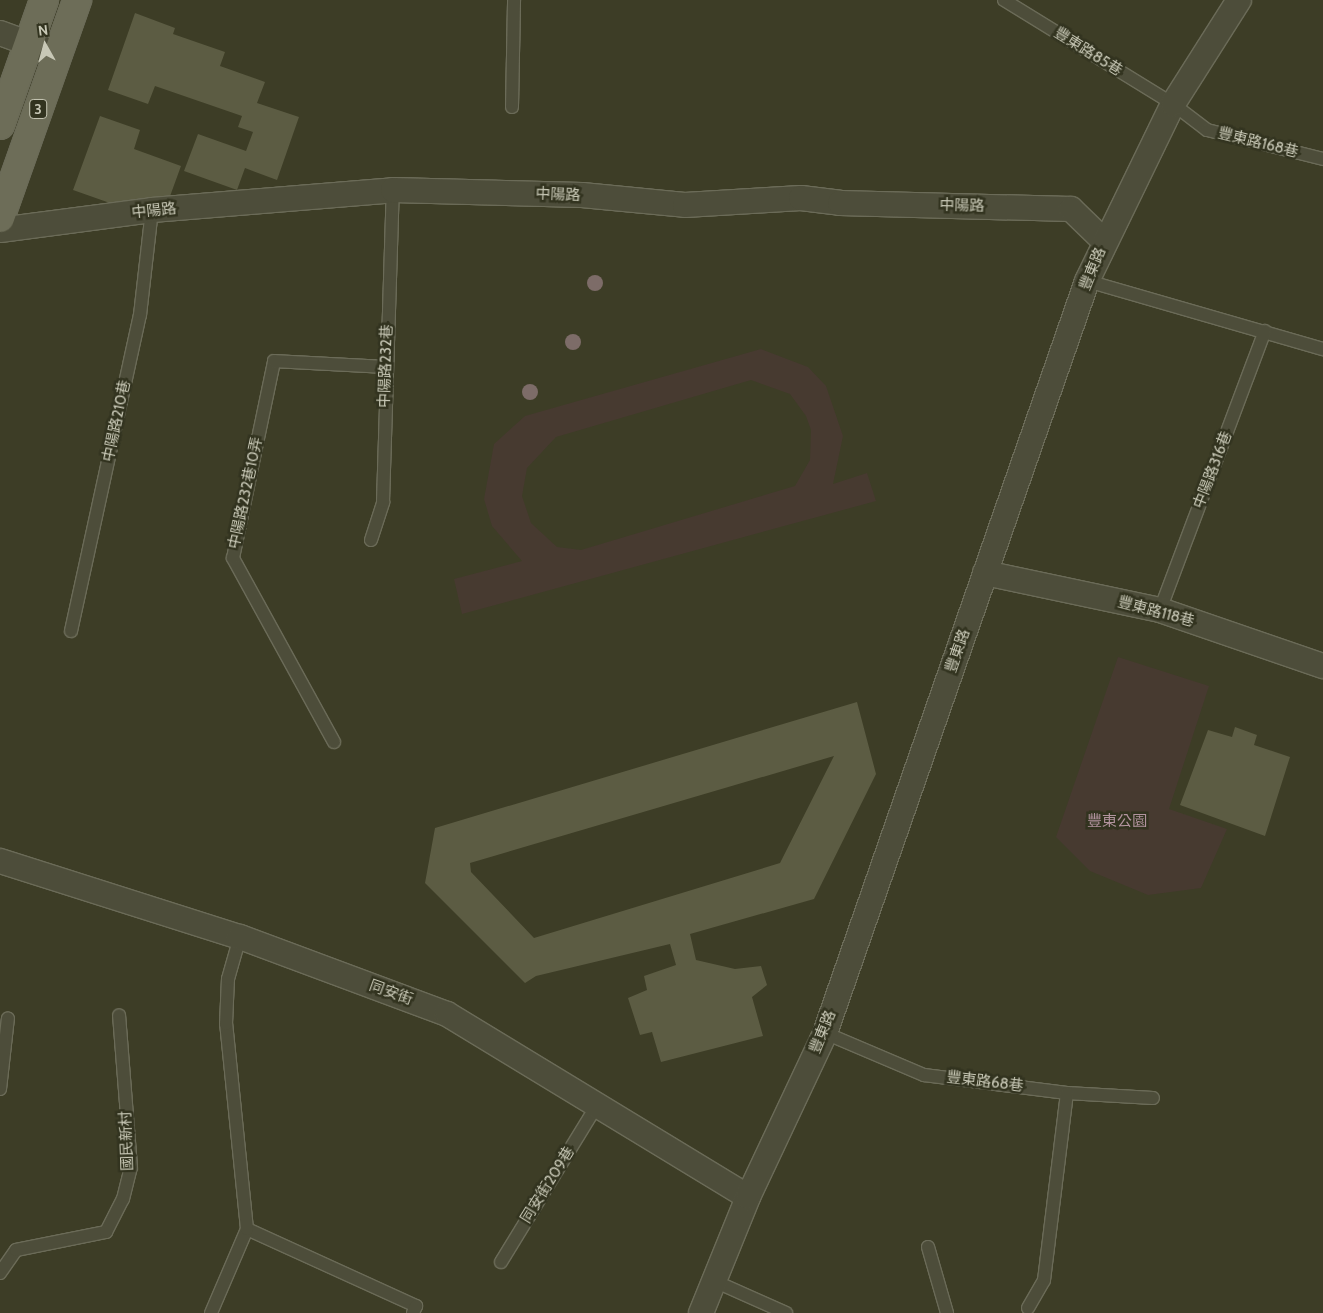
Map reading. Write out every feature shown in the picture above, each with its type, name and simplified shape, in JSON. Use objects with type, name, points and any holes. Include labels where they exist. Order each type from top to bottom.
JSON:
[{"type":"main road","name":"3","points":[[0,125],[44,0]]},
{"type":"main road","name":"3","points":[[0,218],[77,0]]},
{"type":"street","name":"豐東路","points":[[701,1313],[748,1197],[825,1032],[1087,281],[1104,241],[1172,104],[1239,0]]},
{"type":"street","points":[[0,33],[57,54]]},
{"type":"street","name":"中陽路","points":[[0,230],[152,210],[393,190],[582,195],[646,204],[801,198],[840,203],[1071,209],[1104,241]]},
{"type":"street","name":"豐東路118巷","points":[[985,573],[1160,610],[1323,666]]},
{"type":"street","name":"同安街","points":[[0,861],[240,937],[448,1014],[596,1107],[748,1197]]},
{"type":"lane","points":[[512,107],[514,0]]},
{"type":"lane","name":"豐東路85巷","points":[[1004,0],[1172,104]]},
{"type":"lane","name":"豐東路168巷","points":[[1172,104],[1207,130],[1323,159]]},
{"type":"lane","name":"中陽路232巷","points":[[370,540],[383,502],[385,367],[393,190]]},
{"type":"lane","name":"中陽路210巷","points":[[71,631],[140,315],[152,210]]},
{"type":"lane","points":[[1087,281],[1323,349]]},
{"type":"lane","name":"中陽路316巷","points":[[1160,610],[1265,331]]},
{"type":"lane","name":"中陽路232巷10弄","points":[[334,742],[233,558],[274,360],[385,367]]},
{"type":"lane","points":[[211,1313],[247,1229],[226,1024],[228,979],[240,937]]},
{"type":"lane","name":"國民新村","points":[[0,1273],[16,1250],[106,1232],[123,1199],[131,1167],[119,1015]]},
{"type":"lane","points":[[0,1089],[8,1018]]},
{"type":"lane","name":"豐東路68巷","points":[[825,1032],[924,1074],[1067,1093],[1153,1098]]},
{"type":"lane","points":[[1028,1308],[1044,1280],[1067,1093]]},
{"type":"lane","name":"同安街209巷","points":[[501,1262],[596,1107]]},
{"type":"lane","points":[[247,1229],[414,1309]]},
{"type":"lane","points":[[928,1248],[947,1313]]},
{"type":"lane","points":[[714,1280],[786,1313]]},
{"type":"green space","points":[[761,349],[808,367],[826,386],[843,436],[833,484],[867,473],[876,501],[462,614],[454,579],[522,561],[492,526],[484,499],[494,444],[525,416]],"holes":[[[751,380],[790,394],[806,416],[811,430],[810,460],[795,486],[581,550],[557,547],[531,523],[522,496],[527,468],[556,437]]]},
{"type":"green space","name":"豐東公園","points":[[1118,657],[1209,686],[1169,809],[1227,829],[1201,888],[1148,895],[1090,871],[1056,837]]},
{"type":"building","points":[[135,13],[175,28],[173,34],[225,52],[220,66],[265,82],[257,103],[299,117],[277,180],[245,168],[237,190],[184,171],[198,134],[246,151],[253,132],[238,127],[242,116],[155,86],[148,104],[108,90]]},
{"type":"building","points":[[100,116],[140,130],[134,149],[181,166],[161,221],[73,190]]},
{"type":"building","points":[[857,702],[876,774],[814,899],[690,934],[696,960],[735,969],[761,966],[767,985],[752,997],[763,1036],[661,1062],[652,1032],[640,1035],[628,998],[647,990],[644,976],[676,965],[670,944],[536,976],[525,983],[425,883],[435,828]],"holes":[[[834,756],[780,863],[534,938],[471,872],[470,863]]]},
{"type":"building","points":[[1235,727],[1257,735],[1254,745],[1290,757],[1265,836],[1180,805],[1208,730],[1232,737]]}]
